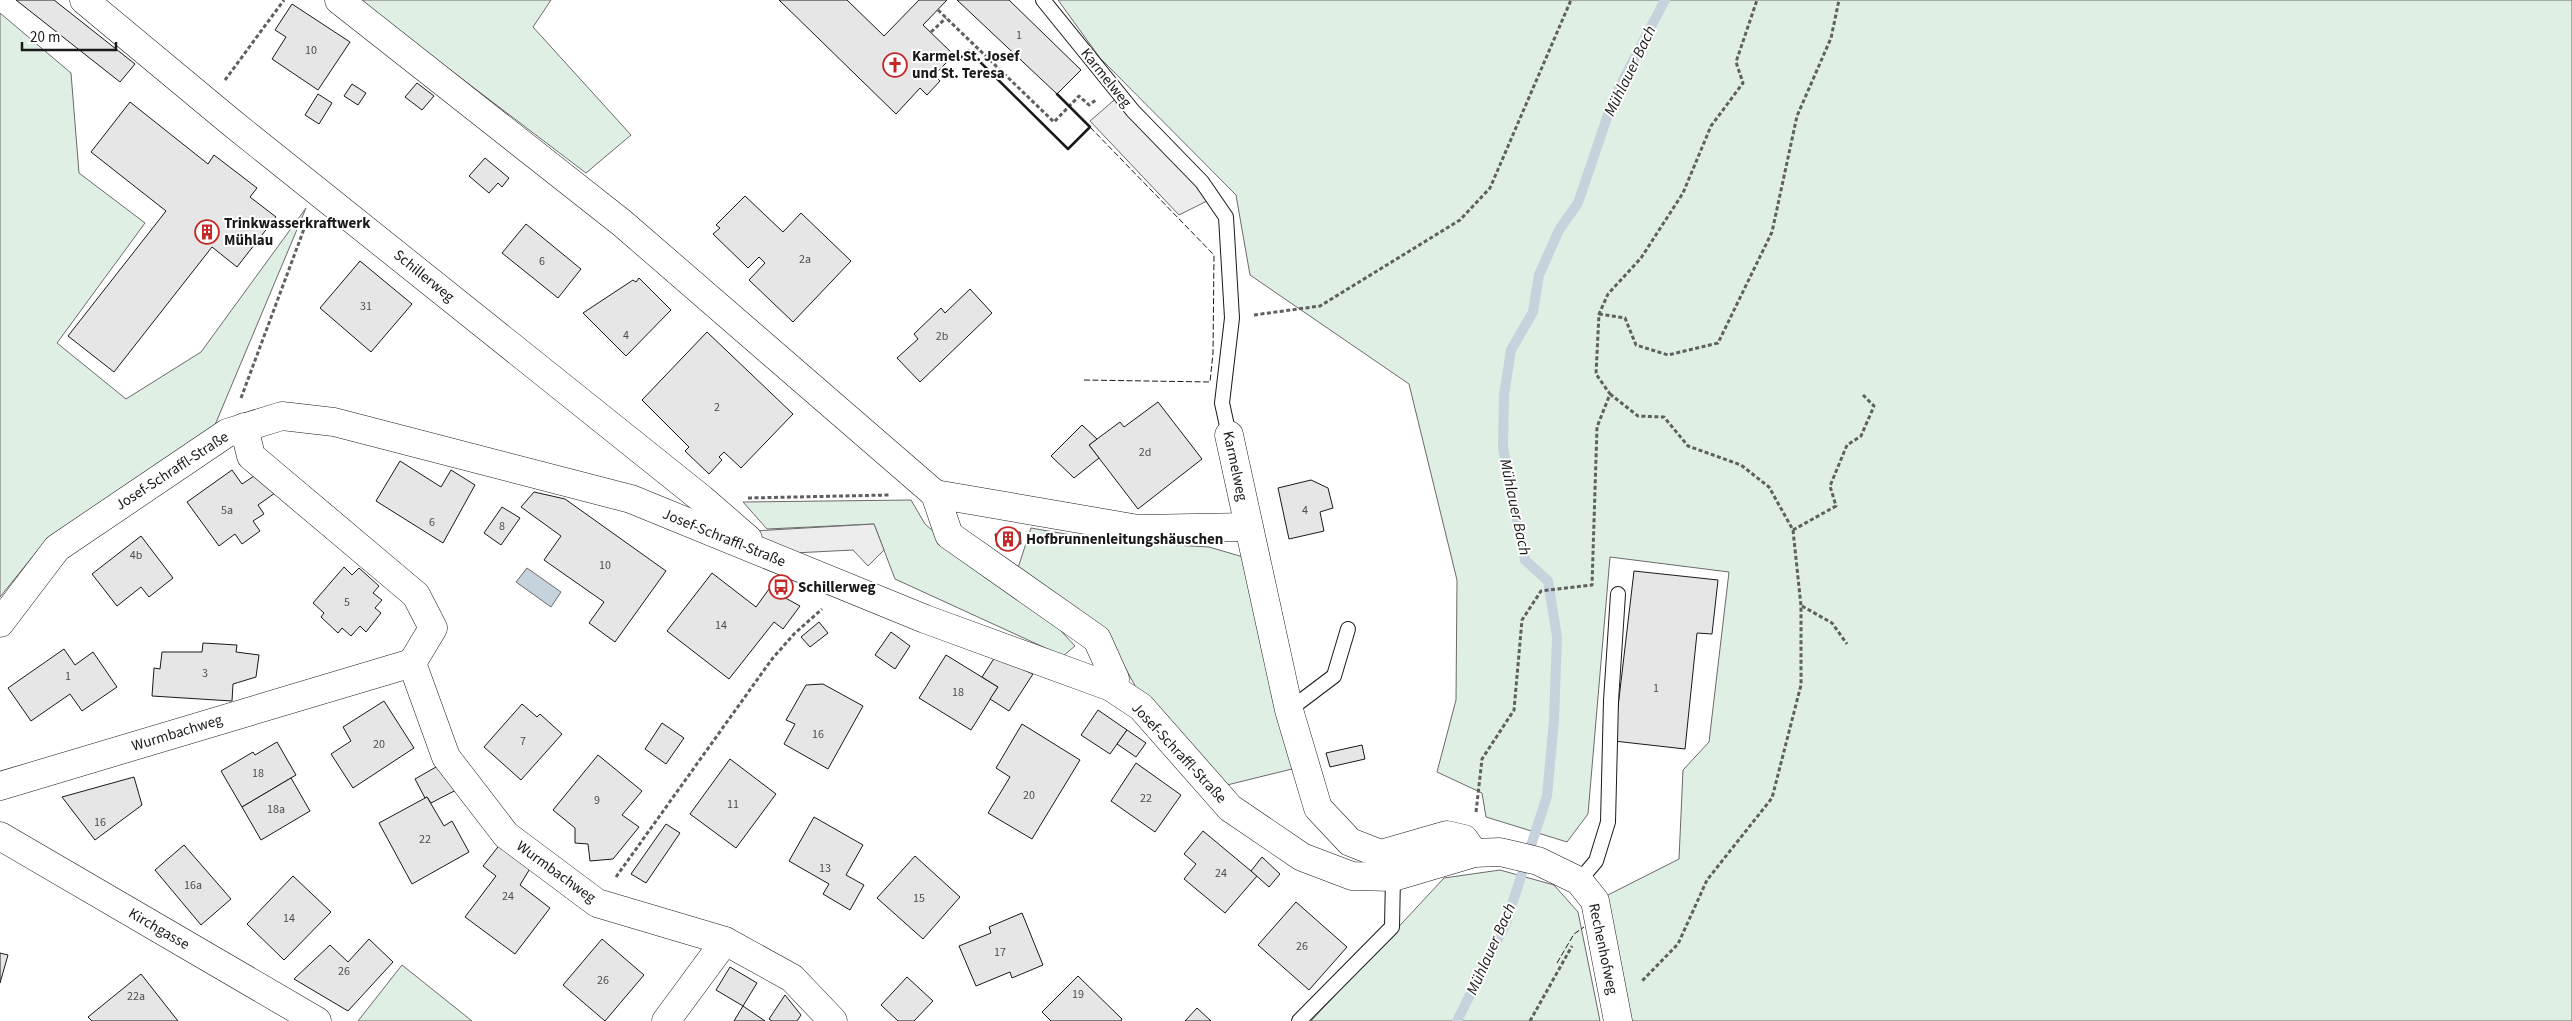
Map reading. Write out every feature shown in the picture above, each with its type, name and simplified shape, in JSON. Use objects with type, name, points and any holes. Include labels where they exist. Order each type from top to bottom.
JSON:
[{"type":"street","name":"Schillerweg","points":[[84,0],[105,10],[232,123],[702,499],[764,554]]},
{"type":"street","points":[[339,0],[622,223],[935,494],[1138,529],[1248,528]]},
{"type":"street","name":"Josef-Schraffl-Straße","points":[[0,624],[57,548],[236,430],[282,416],[334,422],[631,499],[925,620],[1111,687],[1141,707],[1230,808],[1302,858],[1352,876],[1393,877],[1487,852]]},
{"type":"street","points":[[236,430],[251,456],[416,595],[433,628],[412,663]]},
{"type":"street","name":"Karmelweg","points":[[1229,435],[1248,528],[1290,710],[1318,808],[1350,842],[1381,854],[1447,835],[1464,838],[1487,852]]},
{"type":"street","points":[[935,494],[948,535],[1097,639],[1115,679],[1111,687]]},
{"type":"street","name":"Wurmbachweg","points":[[0,786],[412,663],[446,757],[506,835],[597,903],[725,941],[792,978],[833,1021]]},
{"type":"street","name":"Kirchgasse","points":[[0,836],[317,1021]]},
{"type":"street","points":[[1487,852],[1538,861],[1579,881]]},
{"type":"street","name":"Rechenhofweg","points":[[1579,881],[1595,901],[1617,1014]]},
{"type":"street","points":[[666,1021],[725,941]]},
{"type":"lane","name":"Karmelweg","points":[[1044,0],[1133,111],[1202,182],[1226,217],[1232,318],[1222,403],[1229,435]]},
{"type":"lane","points":[[1579,881],[1596,862],[1608,822],[1611,702],[1618,594]]},
{"type":"lane","points":[[1290,710],[1334,676],[1348,628]]},
{"type":"lane","points":[[1299,1021],[1392,927],[1393,877]]},
{"type":"path","points":[[240,57],[284,0]]},
{"type":"path","points":[[1232,318],[1320,306],[1460,220],[1490,188],[1571,0]]},
{"type":"path","points":[[1617,1014],[1678,944],[1707,880],[1772,798],[1801,685],[1801,606],[1793,530],[1769,487],[1741,465],[1688,446],[1664,416],[1638,416],[1610,394],[1596,374],[1599,314],[1608,294],[1641,258],[1683,194],[1711,126],[1743,83],[1736,62],[1757,0]]},
{"type":"path","points":[[1599,314],[1625,318],[1636,345],[1668,355],[1718,343],[1772,232],[1797,116],[1831,38],[1839,0]]},
{"type":"path","points":[[938,10],[1054,122],[1069,107]]},
{"type":"path","points":[[931,32],[946,18]]},
{"type":"path","points":[[236,430],[318,191]]},
{"type":"path","points":[[1487,852],[1482,759],[1514,710],[1522,620],[1541,591],[1592,585],[1597,427],[1610,394]]},
{"type":"path","points":[[1793,530],[1836,506],[1830,486],[1847,445],[1860,436],[1874,406],[1863,395]]},
{"type":"path","points":[[702,499],[935,494]]},
{"type":"path","points":[[597,903],[772,659],[794,634],[847,588]]},
{"type":"path","points":[[1801,606],[1832,624],[1847,644]]},
{"type":"path","points":[[1530,1021],[1574,944]]},
{"type":"green space","points":[[358,0],[551,0],[533,27],[631,135],[586,173]]},
{"type":"green space","points":[[1058,0],[2572,0],[2572,1021],[1631,1021],[1600,899],[1679,859],[1683,770],[1709,742],[1729,572],[1610,557],[1588,814],[1567,842],[1486,817],[1482,793],[1437,772],[1456,700],[1457,580],[1409,384],[1250,275],[1236,195],[1100,58]]},
{"type":"green space","points":[[0,13],[71,73],[79,173],[145,223],[57,343],[126,399],[201,352],[306,208],[212,432],[42,545],[0,597]]},
{"type":"green space","points":[[911,500],[925,524],[986,578],[1048,617],[1075,646],[1063,656],[895,579],[874,524],[767,529],[743,502]]},
{"type":"green space","points":[[1031,528],[1106,541],[1209,547],[1250,559],[1275,671],[1292,769],[1223,786],[1143,700],[1108,637],[1017,571]]},
{"type":"green space","points":[[1500,870],[1554,885],[1578,912],[1600,1021],[1311,1021],[1444,878]]},
{"type":"green space","points":[[402,965],[472,1021],[358,1021]]},
{"type":"shaded area","points":[[1120,95],[1213,198],[1179,215],[1090,121]]},
{"type":"shaded area","points":[[874,524],[884,550],[868,566],[853,550],[774,554],[754,531]]},
{"type":"shaded area","points":[[527,568],[561,592],[551,607],[516,582]]},
{"type":"building","points":[[16,0],[54,0],[135,64],[120,82]]},
{"type":"building","name":"Karmel St. Josef und St. Teresa","points":[[779,0],[847,0],[884,36],[919,0],[947,0],[923,25],[954,55],[934,75],[940,81],[927,95],[920,88],[896,114]]},
{"type":"building","name":"Karmel St. Josef und St. Teresa","points":[[957,0],[1009,0],[1081,70],[1057,94]]},
{"type":"building","points":[[292,4],[350,42],[318,90],[272,59],[286,37],[275,30]]},
{"type":"building","points":[[417,83],[434,96],[422,110],[405,97]]},
{"type":"building","points":[[352,84],[366,93],[358,105],[344,96]]},
{"type":"building","points":[[318,94],[332,103],[319,124],[305,115]]},
{"type":"building","name":"Trinkwasserkraftwerk Mühlau","points":[[130,102],[208,164],[214,155],[257,188],[250,197],[276,217],[237,267],[212,247],[114,372],[68,336],[166,211],[91,152]]},
{"type":"building","points":[[485,158],[509,178],[502,187],[498,183],[489,193],[469,176]]},
{"type":"building","points":[[745,196],[783,232],[801,213],[851,261],[793,322],[749,280],[765,263],[759,257],[748,268],[713,234],[720,228],[716,225]]},
{"type":"building","points":[[526,224],[581,269],[558,298],[502,253]]},
{"type":"building","points":[[360,261],[412,304],[371,352],[320,308]]},
{"type":"building","points":[[639,278],[671,310],[626,356],[583,313],[633,280],[636,282]]},
{"type":"building","points":[[970,289],[992,313],[920,382],[897,358],[918,339],[914,334],[941,308],[945,313]]},
{"type":"building","points":[[707,332],[793,414],[741,468],[724,452],[719,457],[722,460],[709,474],[685,451],[689,447],[642,400]]},
{"type":"building","points":[[1158,402],[1202,459],[1138,509],[1089,445],[1120,422],[1124,427]]},
{"type":"building","points":[[1082,425],[1097,439],[1089,445],[1099,458],[1074,478],[1051,456]]},
{"type":"building","points":[[400,461],[441,487],[451,470],[475,485],[443,543],[376,501]]},
{"type":"building","points":[[232,470],[242,484],[254,476],[275,493],[258,505],[264,514],[253,521],[260,531],[242,544],[235,534],[219,546],[187,502]]},
{"type":"building","points":[[1311,480],[1328,488],[1333,508],[1320,512],[1324,531],[1289,539],[1278,488]]},
{"type":"building","points":[[534,492],[565,499],[666,571],[615,642],[589,623],[604,602],[544,560],[561,536],[521,507]]},
{"type":"building","points":[[502,507],[520,518],[501,545],[484,533]]},
{"type":"building","name":"Hofbrunnenleitungshäuschen","points":[[1020,532],[1021,544],[997,546],[995,534]]},
{"type":"building","points":[[141,536],[173,578],[149,597],[141,587],[117,606],[92,574]]},
{"type":"building","points":[[344,567],[352,575],[359,568],[379,586],[373,593],[382,600],[375,608],[381,613],[366,632],[360,626],[351,636],[342,628],[338,633],[321,617],[324,613],[313,603]]},
{"type":"building","points":[[1634,571],[1718,580],[1712,634],[1697,633],[1685,749],[1614,741]]},
{"type":"building","points":[[712,573],[756,607],[769,589],[800,606],[783,629],[774,622],[729,679],[667,631]]},
{"type":"building","points":[[819,622],[828,633],[810,647],[801,637]]},
{"type":"building","points":[[891,632],[910,646],[895,669],[875,655]]},
{"type":"building","points":[[203,643],[237,645],[236,652],[259,655],[256,677],[233,684],[232,701],[152,696],[154,668],[160,669],[162,652],[202,652]]},
{"type":"building","points":[[64,649],[75,665],[93,652],[117,687],[82,711],[70,694],[31,721],[8,688]]},
{"type":"building","points":[[946,655],[998,687],[971,730],[919,698]]},
{"type":"building","points":[[995,657],[1033,674],[1009,711],[990,699],[998,687],[982,677]]},
{"type":"building","points":[[823,684],[863,706],[828,769],[784,744],[795,724],[786,720],[806,685]]},
{"type":"building","points":[[384,701],[414,748],[353,788],[331,754],[351,741],[343,727]]},
{"type":"building","points":[[522,704],[537,717],[540,714],[562,734],[521,780],[484,747]]},
{"type":"building","points":[[1098,710],[1127,730],[1110,754],[1081,735]]},
{"type":"building","points":[[662,723],[684,738],[666,764],[645,749]]},
{"type":"building","points":[[1022,724],[1080,760],[1032,839],[988,813],[1010,777],[996,768]]},
{"type":"building","points":[[1127,730],[1146,743],[1136,757],[1117,744]]},
{"type":"building","points":[[277,742],[296,775],[242,807],[221,771],[253,752],[255,755]]},
{"type":"building","points":[[1362,745],[1365,759],[1330,767],[1326,753]]},
{"type":"building","points":[[598,755],[642,791],[622,815],[639,827],[613,859],[590,861],[588,844],[575,843],[575,828],[553,810]]},
{"type":"building","points":[[730,759],[776,794],[736,848],[690,814]]},
{"type":"building","points":[[443,763],[458,789],[431,803],[427,797],[425,798],[415,779]]},
{"type":"building","points":[[1136,763],[1181,795],[1155,832],[1111,801]]},
{"type":"building","points":[[134,777],[142,805],[95,840],[62,797]]},
{"type":"building","points":[[291,778],[310,811],[261,840],[242,807]]},
{"type":"building","points":[[427,797],[444,826],[452,821],[469,852],[412,884],[379,823]]},
{"type":"building","points":[[814,817],[863,845],[846,875],[864,885],[850,910],[823,894],[829,884],[789,861]]},
{"type":"building","points":[[666,824],[680,833],[646,883],[631,874]]},
{"type":"building","points":[[1203,831],[1257,876],[1225,913],[1184,879],[1196,864],[1184,854]]},
{"type":"building","points":[[501,843],[531,867],[520,885],[550,908],[515,954],[465,917],[496,876],[483,866]]},
{"type":"building","points":[[184,845],[231,899],[201,925],[155,870]]},
{"type":"building","points":[[915,856],[960,897],[923,939],[877,898]]},
{"type":"building","points":[[1262,857],[1280,874],[1269,887],[1251,871]]},
{"type":"building","points":[[293,876],[331,912],[284,960],[247,924]]},
{"type":"building","points":[[1296,902],[1347,947],[1309,990],[1258,945]]},
{"type":"building","points":[[1022,913],[1043,965],[1012,978],[1010,972],[976,986],[959,946],[991,933],[989,927]]},
{"type":"building","points":[[369,939],[393,962],[348,1011],[294,979],[330,945],[348,962]]},
{"type":"building","points":[[602,939],[644,975],[605,1021],[563,985]]},
{"type":"building","points":[[0,953],[8,955],[0,983]]},
{"type":"building","points":[[730,967],[757,983],[743,1006],[716,990]]},
{"type":"building","points":[[141,974],[178,1021],[92,1021],[88,1017]]},
{"type":"building","points":[[1078,976],[1122,1019],[1121,1021],[1051,1021],[1042,1012]]},
{"type":"building","points":[[907,977],[933,1001],[914,1021],[898,1021],[881,1005]]},
{"type":"building","points":[[785,995],[801,1015],[797,1021],[772,1021],[769,1019]]},
{"type":"building","points":[[743,1006],[765,1021],[734,1021]]},
{"type":"building","points":[[1197,1008],[1211,1021],[1185,1021]]},
{"type":"waterway","name":"Mühlauer Bach","points":[[1457,1021],[1506,923],[1547,796],[1554,720],[1557,637],[1548,581],[1525,560],[1503,448],[1504,395],[1511,350],[1533,312],[1539,275],[1559,230],[1578,203],[1614,97],[1665,0]]},
{"type":"fence","points":[[1084,380],[1210,382],[1213,353],[1214,255],[1090,127]]},
{"type":"fence","points":[[1557,963],[1574,934],[1584,927]]},
{"type":"wall","points":[[954,55],[959,60],[968,50],[1068,149],[1090,127],[1057,94]]},
{"type":"place","name":"Karmel St. Josef und St. Teresa","points":[[895,65]]},
{"type":"place","name":"Trinkwasserkraftwerk Mühlau","points":[[207,232]]},
{"type":"place","name":"Hofbrunnenleitungshäuschen","points":[[1008,539]]},
{"type":"place","name":"Schillerweg","points":[[781,587]]}]
